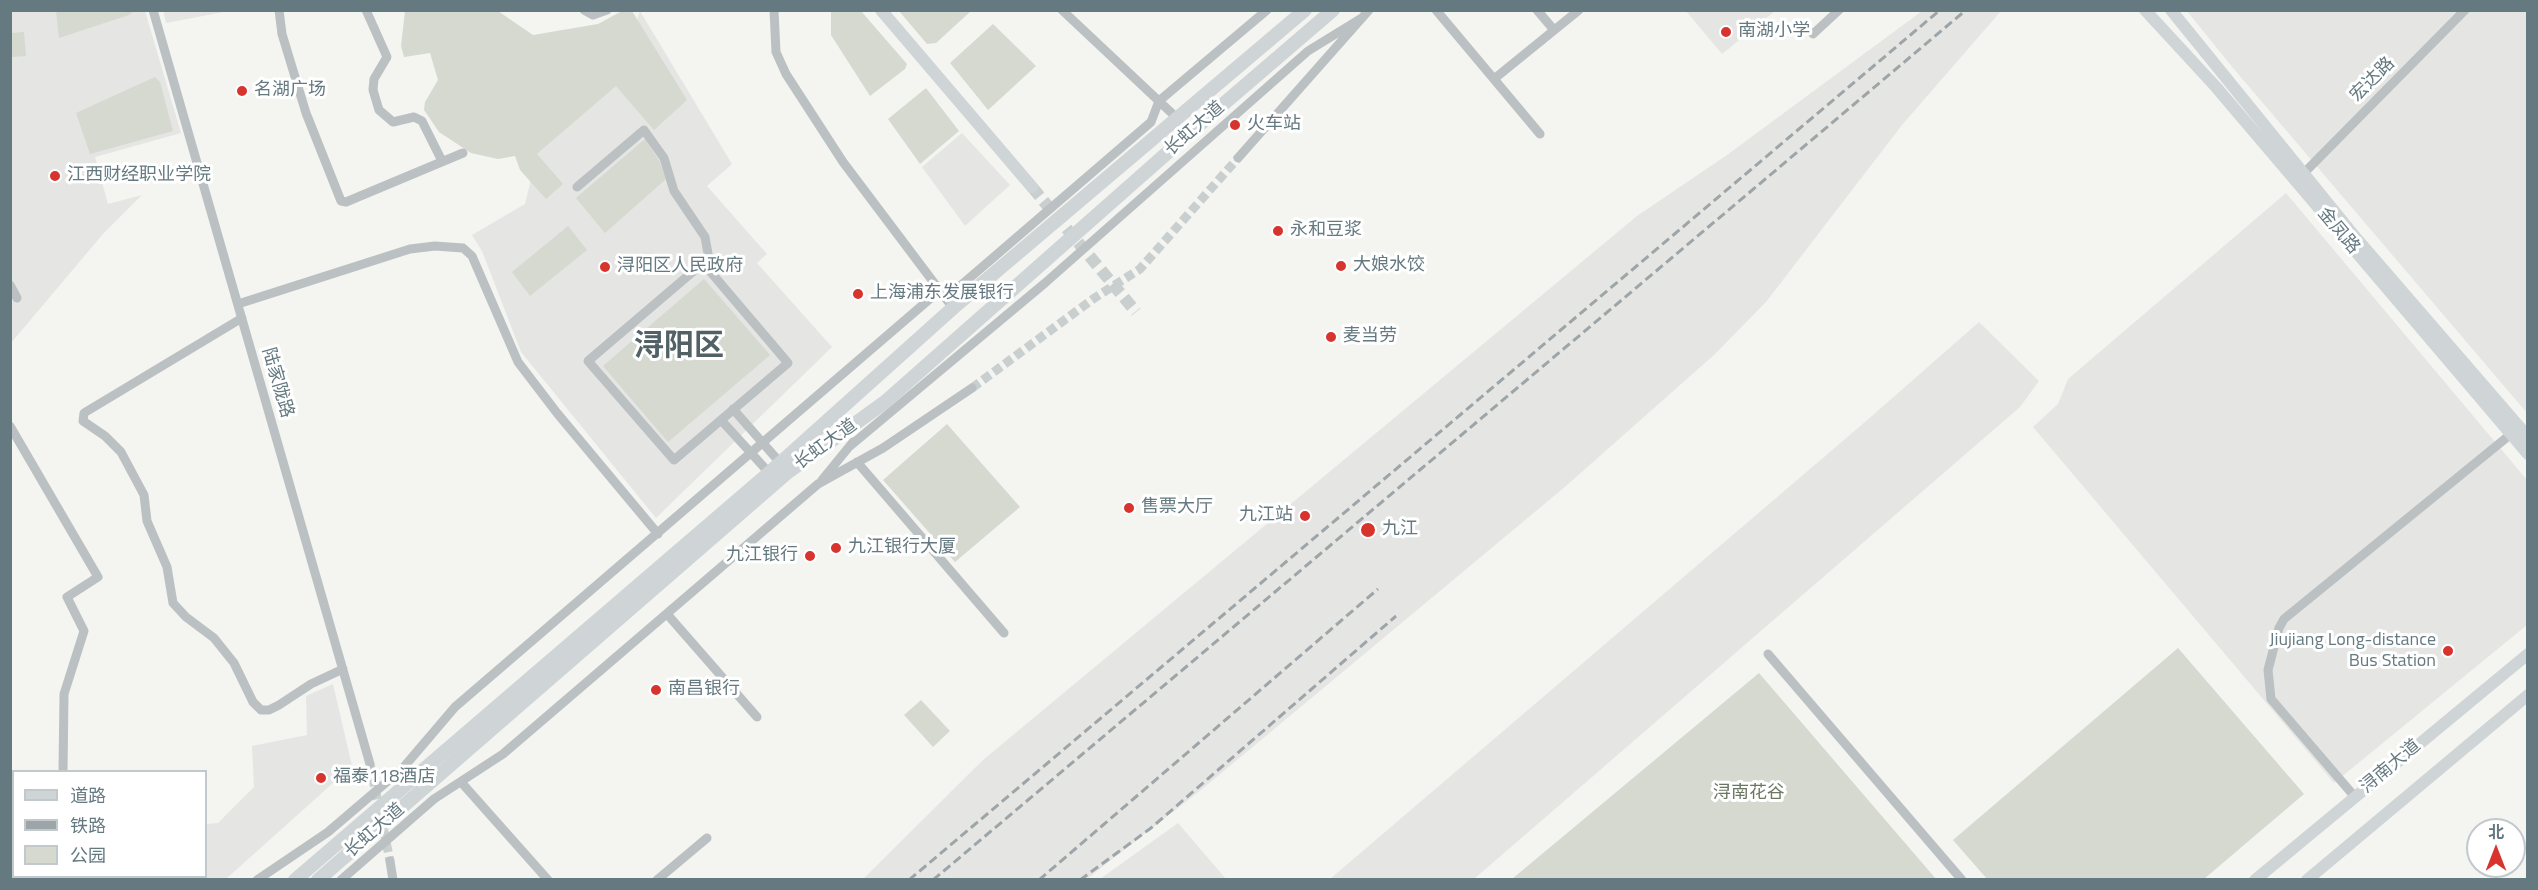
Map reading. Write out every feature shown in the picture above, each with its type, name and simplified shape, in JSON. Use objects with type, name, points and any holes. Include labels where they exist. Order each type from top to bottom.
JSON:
[{"type":"highway","name":"长虹大道","points":[[318,879],[779,472],[953,308],[1305,10]]},
{"type":"highway","name":"长虹大道","points":[[295,879],[779,472],[885,402],[1333,10]]},
{"type":"main road","points":[[881,10],[1032,187]]},
{"type":"main road","name":"金凤路","points":[[2145,10],[2216,87],[2528,454]]},
{"type":"main road","name":"金凤路","points":[[2171,10],[2356,238],[2528,437]]},
{"type":"main road","name":"浔南大道","points":[[2255,879],[2528,654]]},
{"type":"main road","name":"浔南大道","points":[[2307,879],[2528,695]]},
{"type":"street","name":"陆家陇路","points":[[153,10],[370,764]]},
{"type":"street","points":[[279,10],[282,34],[306,113],[341,201],[346,202],[463,153]]},
{"type":"street","points":[[366,10],[387,57],[374,78],[373,90],[379,110],[393,122],[414,117],[422,121],[442,161]]},
{"type":"street","points":[[584,10],[593,15],[608,10]]},
{"type":"street","points":[[774,10],[776,52],[786,74],[843,162],[953,308]]},
{"type":"street","points":[[1062,10],[1178,119]]},
{"type":"street","points":[[258,879],[328,832],[403,768],[455,707],[939,291],[959,287],[1151,122],[1159,101],[1255,14],[1267,10]]},
{"type":"street","points":[[1238,158],[1369,10]]},
{"type":"street","points":[[1436,10],[1539,134]]},
{"type":"street","points":[[1537,10],[1554,30]]},
{"type":"street","points":[[1494,79],[1579,10]]},
{"type":"street","points":[[1813,34],[1839,10]]},
{"type":"street","name":"宏达路","points":[[2304,173],[2464,10]]},
{"type":"street","points":[[850,446],[1045,283],[1308,51],[1360,19]]},
{"type":"street","points":[[578,187],[644,130],[664,158],[674,191],[705,237],[711,272]]},
{"type":"street","points":[[238,304],[410,249],[435,246],[463,248],[472,256],[524,370],[657,534]]},
{"type":"street","points":[[703,263],[788,363],[733,409],[674,460],[588,361],[703,263]]},
{"type":"street","points":[[10,285],[17,298]]},
{"type":"street","points":[[242,318],[84,413],[83,421],[105,436],[121,452],[144,495],[147,521],[167,567],[174,603],[214,638],[234,663],[253,702],[261,710],[269,710],[279,705],[311,684],[343,669]]},
{"type":"street","points":[[818,484],[857,462],[972,388]]},
{"type":"street","points":[[340,879],[434,800],[503,754],[818,484],[885,402]]},
{"type":"street","points":[[733,409],[763,443],[779,472]]},
{"type":"street","points":[[721,420],[751,453],[779,472]]},
{"type":"street","points":[[10,426],[98,578],[67,597],[84,631],[64,694],[63,770]]},
{"type":"street","points":[[2355,797],[2271,699],[2268,670],[2279,628],[2284,619],[2511,434]]},
{"type":"street","points":[[857,462],[1004,633]]},
{"type":"street","points":[[667,614],[757,717]]},
{"type":"street","points":[[1768,654],[1962,879]]},
{"type":"street","points":[[461,782],[548,879]]},
{"type":"street","points":[[657,879],[707,838]]},
{"type":"street","points":[[390,861],[393,879]]},
{"type":"shaded area","points":[[163,10],[229,10],[229,11],[166,23]]},
{"type":"shaded area","name":"江西财经职业学院","points":[[11,11],[145,11],[181,133],[95,157],[108,204],[142,195],[103,234],[11,343]]},
{"type":"shaded area","name":"浔阳区人民政府","points":[[640,11],[732,164],[707,186],[767,254],[757,263],[832,347],[656,518],[521,352],[482,251],[472,235],[525,204],[537,154],[616,85]]},
{"type":"shaded area","name":"南湖小学","points":[[1686,11],[1775,11],[1722,54]]},
{"type":"shaded area","name":"九江站","points":[[1922,11],[2001,11],[1902,125],[1766,302],[1715,354],[1566,486],[1201,790],[1087,879],[863,879],[983,760],[1637,216],[1727,155]]},
{"type":"shaded area","points":[[2187,11],[2527,11],[2527,413],[2233,68]]},
{"type":"shaded area","points":[[962,133],[1010,185],[965,226],[922,167]]},
{"type":"shaded area","points":[[2286,193],[2527,480],[2527,625],[2334,783],[2033,427],[2058,404],[2068,379]]},
{"type":"shaded area","points":[[1979,322],[2039,381],[2020,407],[1474,879],[1330,879],[1865,422]]},
{"type":"shaded area","points":[[333,684],[352,766],[226,879],[11,879],[10,830],[12,829],[12,878],[207,878],[207,824],[218,823],[254,787],[252,746],[307,735],[306,696]]},
{"type":"shaded area","points":[[1178,823],[1226,879],[1100,879]]},
{"type":"green space","points":[[56,10],[134,11],[129,15],[59,38]]},
{"type":"green space","points":[[405,11],[498,11],[533,35],[598,24],[622,11],[632,11],[687,100],[654,130],[616,86],[537,154],[563,184],[546,199],[520,170],[515,156],[498,159],[471,153],[439,132],[424,110],[425,102],[438,80],[430,53],[404,57],[401,46]]},
{"type":"green space","points":[[831,11],[861,11],[907,64],[905,69],[870,96],[831,35]]},
{"type":"green space","points":[[899,11],[971,11],[936,43],[927,44]]},
{"type":"green space","points":[[993,24],[1036,66],[988,110],[950,63]]},
{"type":"green space","points":[[24,32],[26,56],[11,57],[11,33]]},
{"type":"green space","points":[[155,77],[160,82],[173,131],[90,154],[76,113]]},
{"type":"green space","points":[[926,88],[959,131],[920,164],[888,119]]},
{"type":"green space","points":[[645,139],[660,162],[666,179],[605,233],[576,198]]},
{"type":"green space","points":[[568,226],[587,250],[530,296],[512,272]]},
{"type":"green space","points":[[704,279],[770,355],[668,442],[603,366]]},
{"type":"green space","points":[[947,424],[1020,507],[955,562],[883,480]]},
{"type":"green space","points":[[2178,648],[2304,794],[2204,879],[1987,879],[1953,840]]},
{"type":"green space","name":"浔南花谷","points":[[1759,673],[1936,879],[1512,879]]},
{"type":"green space","points":[[921,700],[950,731],[933,747],[904,715]]},
{"type":"tunnel","points":[[972,388],[1093,299],[1140,269],[1238,158]]},
{"type":"tunnel","points":[[1032,187],[1136,312]]},
{"type":"tunnel","points":[[370,764],[390,861]]},
{"type":"railway","points":[[909,880],[1940,10]]},
{"type":"railway","points":[[933,880],[1966,10]]},
{"type":"railway","points":[[1039,880],[1378,589]]},
{"type":"railway","points":[[1080,880],[1151,828],[1396,616]]},
{"type":"place","name":"南湖小学","points":[[1726,32]]},
{"type":"place","name":"名湖广场","points":[[242,91]]},
{"type":"place","name":"火车站","points":[[1235,125]]},
{"type":"place","name":"江西财经职业学院","points":[[55,176]]},
{"type":"place","name":"永和豆浆","points":[[1278,231]]},
{"type":"place","name":"大娘水饺","points":[[1341,266]]},
{"type":"place","name":"浔阳区人民政府","points":[[605,267]]},
{"type":"place","name":"上海浦东发展银行","points":[[858,294]]},
{"type":"place","name":"麦当劳","points":[[1331,337]]},
{"type":"place","name":"售票大厅","points":[[1129,508]]},
{"type":"place","name":"九江站","points":[[1305,516]]},
{"type":"place","name":"九江","points":[[1368,530]]},
{"type":"place","name":"九江银行大厦","points":[[836,548]]},
{"type":"place","name":"九江银行","points":[[810,556]]},
{"type":"place","name":"Jiujiang Long-distance Bus Station","points":[[2448,651]]},
{"type":"place","name":"南昌银行","points":[[656,690]]},
{"type":"place","name":"福泰118酒店","points":[[321,778]]},
{"type":"district","name":"浔阳区","points":[[679,348]]}]
